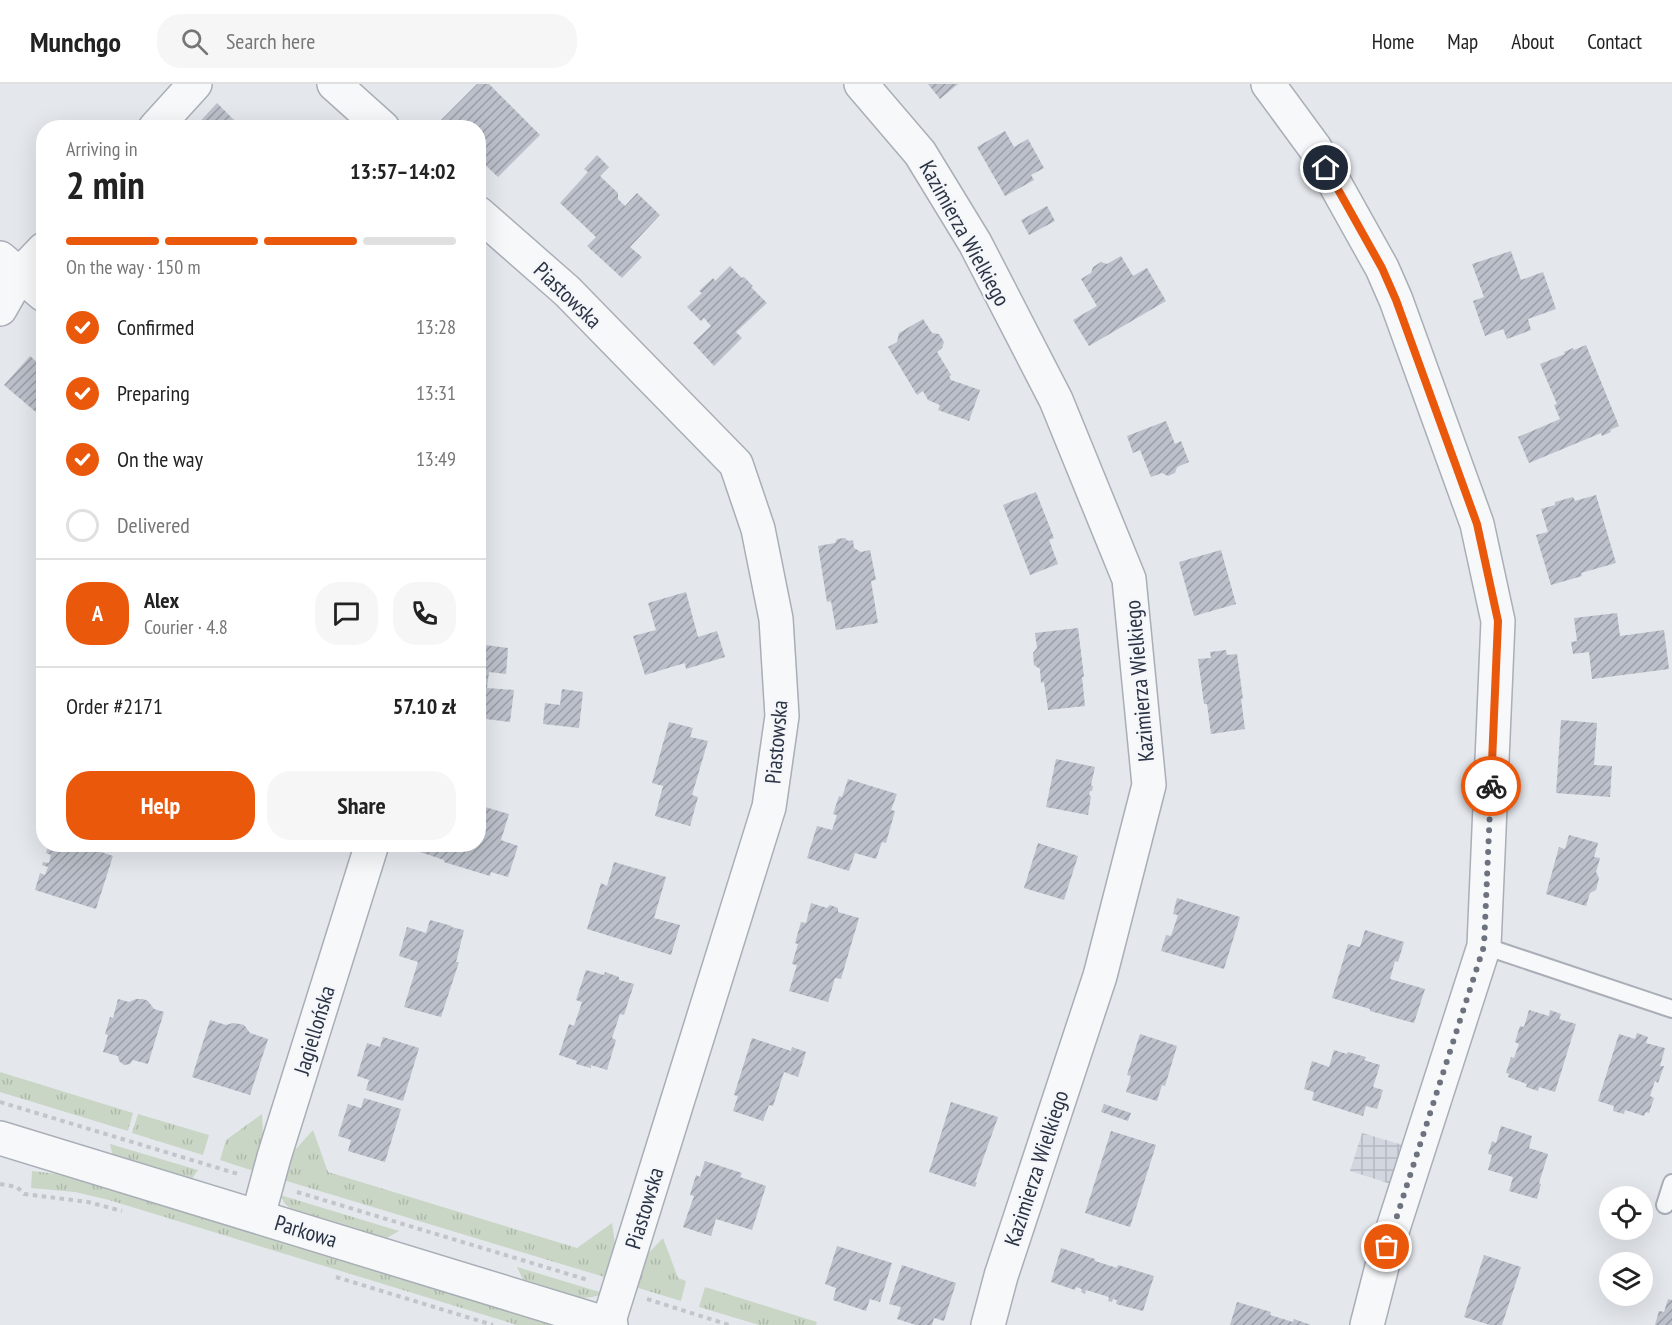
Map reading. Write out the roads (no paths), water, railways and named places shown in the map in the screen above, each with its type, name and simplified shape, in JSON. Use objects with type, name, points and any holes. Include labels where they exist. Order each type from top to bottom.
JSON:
[{"type":"street","points":[[162,120],[195,84]]},
{"type":"street","points":[[334,84],[374,120]]},
{"type":"street","name":"Kazimierza Wielkiego","points":[[861,84],[920,153],[975,243],[1056,400],[1129,579],[1149,785],[1100,976],[1000,1276],[988,1325]]},
{"type":"street","points":[[1268,84],[1315,148],[1382,268],[1396,300],[1477,524],[1498,621],[1484,946],[1387,1247],[1367,1325]]},
{"type":"street","name":"Piastowska","points":[[486,220],[567,291],[736,464],[758,529],[776,619],[783,716],[769,807],[610,1324]]},
{"type":"street","points":[[0,309],[21,276],[36,258]]},
{"type":"street","name":"Jagiellońska","points":[[258,1216],[370,852]]},
{"type":"street","name":"Parkowa","points":[[0,1138],[610,1324]]},
{"type":"lane","points":[[1484,946],[1672,1009]]},
{"type":"lane","points":[[1665,1205],[1672,1183]]}]
